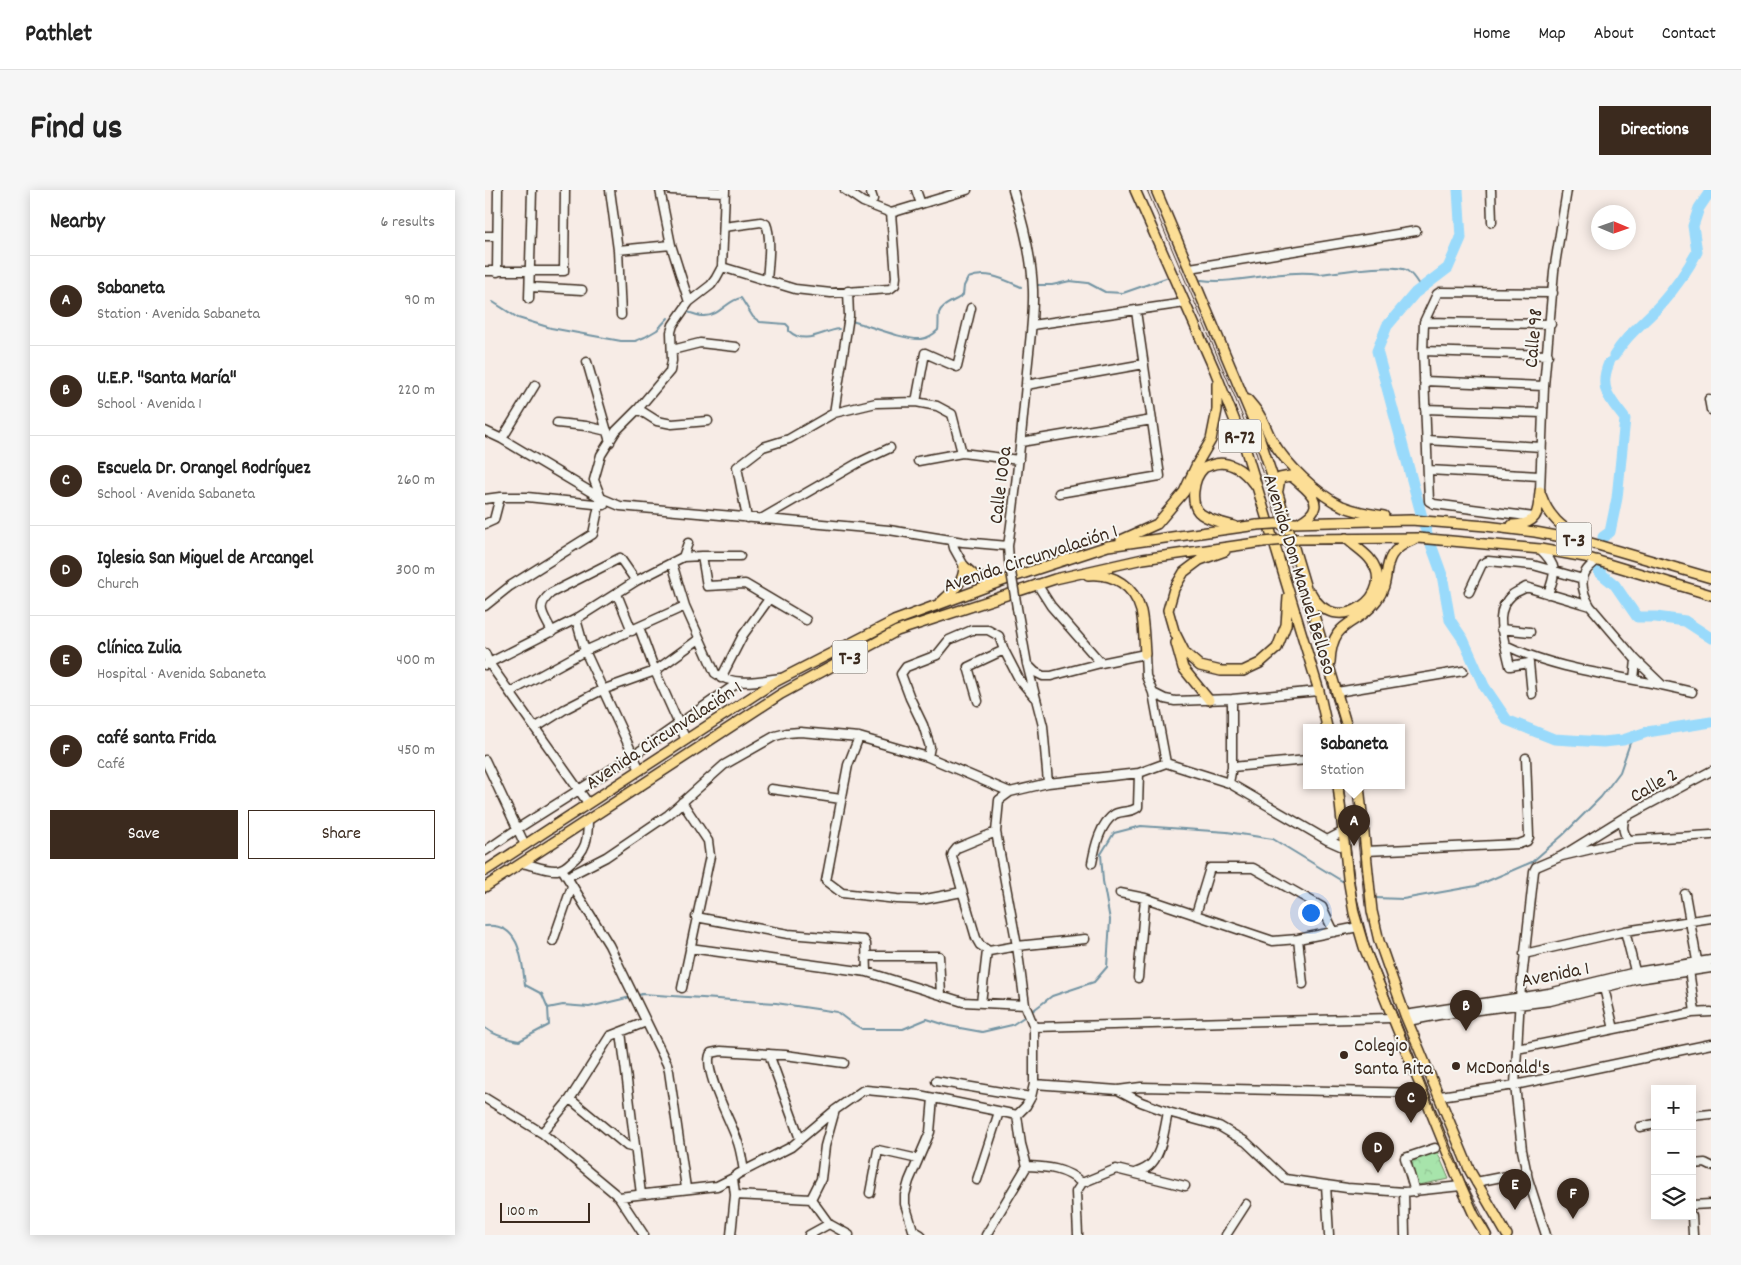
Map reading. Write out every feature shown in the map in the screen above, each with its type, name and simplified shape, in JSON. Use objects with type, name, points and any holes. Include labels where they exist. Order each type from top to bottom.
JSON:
[{"type":"main road","name":"Avenida Don Manuel Belloso","points":[[1135,190],[1215,371],[1243,444],[1319,691]]},
{"type":"main road","name":"Avenida Don Manuel Belloso","points":[[1156,190],[1256,427],[1278,493],[1330,670]]},
{"type":"main road","points":[[1108,546],[1157,524],[1183,492],[1211,440],[1217,410],[1215,371]]},
{"type":"main road","points":[[1242,393],[1260,414],[1272,441],[1284,458],[1329,499],[1364,513],[1411,520]]},
{"type":"main road","points":[[1239,527],[1211,520],[1199,513],[1194,502],[1196,481],[1204,468],[1219,462],[1235,466],[1246,474],[1258,489]]},
{"type":"main road","points":[[1278,493],[1280,478],[1290,476],[1312,495],[1315,501],[1315,508],[1306,518],[1295,522]]},
{"type":"main road","points":[[1486,526],[1522,525],[1529,523],[1538,508],[1540,491]]},
{"type":"main road","points":[[1540,491],[1544,504],[1561,527],[1584,541]]},
{"type":"main road","name":"Avenida Circunvalación 1","points":[[485,871],[783,678],[894,621],[1003,581],[1108,546],[1239,527],[1295,522],[1433,521],[1535,532],[1584,541],[1711,578]]},
{"type":"main road","points":[[1302,574],[1315,600],[1325,610],[1337,614],[1350,612],[1365,606],[1376,588],[1375,569],[1370,559],[1346,538]]},
{"type":"main road","points":[[1330,670],[1333,642],[1339,630],[1365,614],[1378,600],[1387,567],[1395,550],[1401,545],[1418,538]]},
{"type":"main road","name":"Avenida Circunvalación 1","points":[[485,887],[781,694],[897,631],[1055,578],[1143,559],[1243,544],[1297,539],[1418,538],[1539,549],[1597,560],[1711,595]]},
{"type":"main road","points":[[1209,700],[1183,668],[1178,656],[1169,610],[1173,589],[1184,572],[1200,560],[1243,544]]},
{"type":"main road","points":[[964,566],[976,577],[1003,581]]},
{"type":"main road","points":[[938,605],[960,583],[964,566]]},
{"type":"main road","points":[[1055,578],[1097,575],[1113,577],[1131,592],[1141,611],[1145,654]]},
{"type":"main road","points":[[1174,631],[1185,653],[1200,666],[1221,671],[1243,671],[1261,663],[1277,648],[1286,625],[1288,590]]},
{"type":"main road","name":"R-72","points":[[1330,670],[1346,724]]},
{"type":"main road","name":"R-72","points":[[1319,691],[1326,724]]},
{"type":"main road","points":[[1338,789],[1354,913],[1358,927],[1392,1018],[1461,1186],[1474,1215],[1486,1235]]},
{"type":"main road","points":[[1359,789],[1372,911],[1379,941],[1407,1018],[1470,1171],[1507,1235]]},
{"type":"street","points":[[497,272],[498,190]]},
{"type":"street","points":[[529,299],[532,190]]},
{"type":"street","points":[[485,272],[563,272],[565,270],[565,190]]},
{"type":"street","points":[[610,190],[618,250],[621,314]]},
{"type":"street","points":[[660,190],[671,245],[689,302]]},
{"type":"street","points":[[485,606],[510,586],[593,534],[600,501],[594,480],[601,455],[616,431],[638,409],[670,370],[673,361],[671,332],[673,326],[689,302],[717,278],[722,267],[725,191],[671,190]]},
{"type":"street","points":[[845,190],[863,202],[891,213],[967,190]]},
{"type":"street","points":[[870,190],[873,199]]},
{"type":"street","points":[[916,190],[921,204]]},
{"type":"street","name":"Calle 100a","points":[[1013,190],[1023,221],[1033,290],[1032,325],[1021,442],[1007,546],[1027,664],[1043,726],[1048,783]]},
{"type":"street","points":[[1491,190],[1492,222]]},
{"type":"street","name":"Calle 98","points":[[1540,491],[1539,476],[1544,386],[1551,324],[1554,271],[1567,190]]},
{"type":"street","points":[[722,267],[795,289],[831,293],[890,289],[895,284],[891,213]]},
{"type":"street","points":[[724,227],[761,222],[766,224],[769,250],[767,281]]},
{"type":"street","points":[[1190,268],[1416,231]]},
{"type":"street","points":[[485,236],[497,236]]},
{"type":"street","points":[[618,250],[671,245]]},
{"type":"street","points":[[530,287],[582,290]]},
{"type":"street","points":[[833,413],[849,316],[848,292]]},
{"type":"street","points":[[1534,517],[1434,504],[1429,501],[1423,351],[1424,322],[1437,294],[1440,292],[1553,293]]},
{"type":"street","points":[[1032,325],[1185,303]]},
{"type":"street","points":[[916,402],[925,353],[957,367],[971,308]]},
{"type":"street","points":[[1059,494],[1160,476],[1136,311]]},
{"type":"street","points":[[1424,322],[1551,324]]},
{"type":"street","points":[[672,350],[700,343],[736,348]]},
{"type":"street","points":[[1423,351],[1547,354]]},
{"type":"street","points":[[587,362],[610,442]]},
{"type":"street","points":[[1026,385],[1144,364]]},
{"type":"street","points":[[1424,381],[1544,386]]},
{"type":"street","points":[[501,439],[535,385]]},
{"type":"street","points":[[1711,400],[1709,400],[1711,410]]},
{"type":"street","points":[[747,518],[737,467],[763,447],[789,439],[833,413],[875,403],[916,402],[937,406],[951,414],[962,453]]},
{"type":"street","points":[[638,409],[657,421],[672,424],[708,421]]},
{"type":"street","points":[[1425,410],[1543,412]]},
{"type":"street","points":[[1021,442],[1152,420]]},
{"type":"street","points":[[557,423],[586,426],[607,431]]},
{"type":"street","points":[[485,431],[600,501]]},
{"type":"street","points":[[1427,440],[1541,447]]},
{"type":"street","points":[[761,519],[858,463],[890,448]]},
{"type":"street","points":[[918,461],[962,453],[1019,460]]},
{"type":"street","points":[[1428,470],[1539,476]]},
{"type":"street","points":[[485,524],[494,520],[500,497]]},
{"type":"street","points":[[485,499],[527,497],[600,501],[620,506],[889,530],[1007,546]]},
{"type":"street","points":[[952,540],[954,548],[964,566]]},
{"type":"street","points":[[683,556],[687,543]]},
{"type":"street","points":[[1539,549],[1550,558],[1554,571],[1548,594]]},
{"type":"street","points":[[487,664],[576,619],[636,581],[683,556],[739,556]]},
{"type":"street","points":[[702,556],[707,586],[745,584],[806,620]]},
{"type":"street","points":[[552,632],[541,608],[542,602],[551,593],[620,558],[636,581]]},
{"type":"street","points":[[1597,560],[1585,572],[1583,579],[1585,597],[1590,606],[1636,660],[1661,684]]},
{"type":"street","points":[[1469,592],[1482,564],[1488,561],[1533,565],[1583,579]]},
{"type":"street","points":[[672,563],[685,606],[715,673],[721,678],[739,682],[783,678]]},
{"type":"street","points":[[1037,584],[1051,606],[1101,663]]},
{"type":"street","points":[[1529,660],[1510,666],[1500,624],[1504,607],[1512,595],[1526,587],[1590,606]]},
{"type":"street","points":[[617,594],[636,629],[686,740]]},
{"type":"street","points":[[721,678],[743,635],[769,599]]},
{"type":"street","points":[[509,692],[585,651],[685,606]]},
{"type":"street","points":[[576,619],[585,651],[640,770]]},
{"type":"street","points":[[1501,629],[1531,632]]},
{"type":"street","points":[[928,757],[930,747],[923,725],[901,674],[907,667],[937,655],[949,640],[971,630],[988,630],[999,636],[1019,679],[1037,701]]},
{"type":"street","points":[[535,728],[565,708],[603,690],[655,671],[699,639]]},
{"type":"street","points":[[1505,645],[1529,660],[1661,684],[1692,692]]},
{"type":"street","points":[[978,701],[968,667],[1004,650]]},
{"type":"street","points":[[485,653],[487,664],[588,803]]},
{"type":"street","points":[[1027,664],[1035,672],[1043,676],[1051,676],[1145,654],[1146,676],[1153,693],[1166,763]]},
{"type":"street","points":[[1529,660],[1532,694]]},
{"type":"street","points":[[1634,679],[1636,660]]},
{"type":"street","points":[[1337,692],[1463,671]]},
{"type":"street","points":[[485,851],[633,755],[739,682]]},
{"type":"street","points":[[1153,693],[1165,699],[1175,701],[1232,699],[1319,691]]},
{"type":"street","points":[[1229,784],[1232,767],[1232,699]]},
{"type":"street","points":[[567,877],[606,857],[668,815],[724,765],[775,736],[800,732],[859,737],[928,757],[1010,792]]},
{"type":"street","points":[[859,737],[848,765],[825,881],[842,893],[921,900],[962,892]]},
{"type":"street","points":[[1366,851],[1519,844],[1527,841],[1529,837],[1526,758]]},
{"type":"street","points":[[485,760],[525,845]]},
{"type":"street","points":[[1232,767],[1303,760]]},
{"type":"street","points":[[1017,1116],[1031,1097],[1034,1084],[1032,1024],[1025,1007],[1017,946],[996,832],[999,800],[1010,792],[1048,783],[1139,773],[1166,763],[1229,784],[1327,840],[1345,848]]},
{"type":"street","name":"Calle 2","points":[[1629,840],[1623,830],[1625,817],[1711,771]]},
{"type":"street","points":[[1091,863],[1095,846],[1104,825],[1116,814],[1134,810],[1138,807],[1139,773]]},
{"type":"street","points":[[771,790],[841,799]]},
{"type":"street","points":[[681,988],[710,850],[707,841],[682,802]]},
{"type":"street","points":[[1546,1235],[1527,1172],[1518,1122],[1515,1085],[1524,954],[1534,868],[1562,856],[1625,817]]},
{"type":"street","points":[[522,863],[555,870],[562,868],[579,856],[584,849],[588,835],[587,820]]},
{"type":"street","points":[[1327,840],[1343,830]]},
{"type":"street","points":[[996,832],[957,848],[952,856],[976,938],[980,945],[987,951],[996,951],[1017,946],[1085,939]]},
{"type":"street","points":[[1562,856],[1629,840],[1711,835]]},
{"type":"street","points":[[562,868],[609,945],[669,1071],[686,1188]]},
{"type":"street","points":[[1196,914],[1210,868],[1253,868],[1322,907],[1334,932]]},
{"type":"street","points":[[553,941],[572,886]]},
{"type":"street","points":[[1121,893],[1145,898],[1196,914],[1273,942],[1358,927]]},
{"type":"street","points":[[1685,894],[1698,966]]},
{"type":"street","points":[[1138,978],[1145,898]]},
{"type":"street","points":[[696,917],[788,934],[862,940],[865,942],[867,972]]},
{"type":"street","points":[[1524,954],[1625,931],[1711,918]]},
{"type":"street","points":[[1625,931],[1637,976]]},
{"type":"street","points":[[1298,939],[1303,984]]},
{"type":"street","points":[[690,948],[867,972],[963,1002],[1025,1007]]},
{"type":"street","points":[[981,1003],[987,951]]},
{"type":"street","points":[[867,956],[939,956],[941,995]]},
{"type":"street","name":"Avenida 1","points":[[1407,1018],[1520,1001],[1549,993],[1581,990],[1637,976],[1698,966],[1711,960]]},
{"type":"street","points":[[1581,990],[1604,988],[1637,976],[1689,970],[1698,966],[1711,968]]},
{"type":"street","points":[[1689,970],[1695,1012]]},
{"type":"street","points":[[1604,988],[1614,1029]]},
{"type":"street","points":[[1517,1049],[1695,1012],[1711,1012]]},
{"type":"street","points":[[1032,1024],[1392,1018]]},
{"type":"street","points":[[542,1134],[571,1099],[610,1036],[646,1022]]},
{"type":"street","points":[[621,1032],[641,1194]]},
{"type":"street","points":[[1440,1096],[1515,1085],[1711,1044]]},
{"type":"street","points":[[731,1235],[738,1174],[737,1140],[710,1069],[708,1058],[711,1053],[716,1051],[769,1054],[844,1063]]},
{"type":"street","points":[[769,1054],[800,1139]]},
{"type":"street","points":[[936,1081],[1031,1097]]},
{"type":"street","points":[[1034,1084],[1118,1090],[1141,1087],[1423,1093]]},
{"type":"street","points":[[619,1197],[717,1186],[791,1147],[835,1110],[866,1090],[919,1094],[1017,1116]]},
{"type":"street","points":[[1118,1090],[1141,1102],[1168,1112],[1219,1126],[1246,1142],[1285,1179],[1326,1185],[1404,1192],[1461,1186]]},
{"type":"street","points":[[485,1098],[542,1134],[619,1197],[644,1235]]},
{"type":"street","points":[[921,1235],[911,1232],[904,1201],[906,1189],[930,1132],[933,1098]]},
{"type":"street","points":[[571,1099],[627,1146],[635,1148]]},
{"type":"street","points":[[811,1199],[821,1178],[825,1146],[835,1110]]},
{"type":"street","points":[[977,1180],[999,1112]]},
{"type":"street","points":[[1135,1173],[1145,1169],[1154,1162],[1168,1112]]},
{"type":"street","points":[[1696,1116],[1711,1114]]},
{"type":"street","points":[[986,1235],[1027,1166],[1017,1116]]},
{"type":"street","points":[[1640,1127],[1651,1125]]},
{"type":"street","points":[[1415,1192],[1405,1158],[1435,1148]]},
{"type":"street","points":[[871,1193],[878,1150],[918,1159]]},
{"type":"street","points":[[1696,1164],[1705,1163],[1711,1166]]},
{"type":"street","points":[[1027,1166],[1054,1167],[1073,1175],[1082,1183]]},
{"type":"street","points":[[1078,1235],[1076,1192],[1082,1183],[1116,1169],[1185,1186]]},
{"type":"street","points":[[1476,1182],[1527,1172]]},
{"type":"street","points":[[1326,1185],[1329,1235]]},
{"type":"street","points":[[1404,1192],[1405,1235]]},
{"type":"street","points":[[735,1195],[811,1199]]},
{"type":"street","points":[[811,1199],[829,1224],[849,1235]]},
{"type":"street","points":[[1226,1235],[1246,1204]]},
{"type":"street","points":[[1696,1205],[1711,1204]]},
{"type":"street","points":[[1692,1220],[1693,1235]]},
{"type":"street","points":[[809,1235],[829,1224]]},
{"type":"green space","points":[[1437,1151],[1449,1179],[1418,1185],[1410,1162]]},
{"type":"waterway","points":[[1458,190],[1461,238],[1448,268],[1415,293],[1387,326],[1377,351],[1425,528],[1442,575],[1450,620],[1463,639],[1484,686],[1507,720],[1554,739],[1603,742],[1623,740],[1647,732],[1711,722]]},
{"type":"waterway","points":[[1614,356],[1630,335],[1666,298],[1681,279],[1693,259],[1697,252],[1693,226],[1699,208],[1711,190]]},
{"type":"waterway","points":[[1201,280],[1231,280],[1291,273],[1320,274],[1389,267],[1406,270],[1413,276],[1421,288]]},
{"type":"waterway","points":[[852,321],[906,337],[924,339],[938,330],[939,313],[946,305],[963,295],[964,286],[968,278],[988,275],[1021,287]]},
{"type":"waterway","points":[[1036,285],[1052,285],[1070,281],[1088,283],[1105,292],[1123,293],[1166,278]]},
{"type":"waterway","points":[[687,312],[709,316],[736,299],[741,298],[753,317],[760,322],[786,324],[789,327],[789,331],[801,337],[814,336],[839,329]]},
{"type":"waterway","points":[[493,302],[518,318],[551,328],[621,341],[635,341],[645,337],[657,330],[668,318]]},
{"type":"waterway","points":[[1603,537],[1610,532],[1617,498],[1625,419],[1610,399],[1605,387],[1609,363]]},
{"type":"waterway","points":[[1599,572],[1615,585],[1637,617],[1656,617],[1685,621],[1711,638]]},
{"type":"waterway","points":[[1375,898],[1403,899],[1476,886],[1532,862],[1563,835],[1601,797],[1620,772],[1630,743],[1647,732]]},
{"type":"waterway","points":[[1031,1012],[1052,996],[1094,982],[1107,967],[1110,920],[1103,881],[1101,854],[1114,833],[1141,826],[1227,832],[1273,839],[1342,881]]},
{"type":"waterway","points":[[485,926],[497,926],[506,930],[512,936],[520,954],[525,985],[542,994],[548,1008]]},
{"type":"waterway","points":[[636,996],[642,994],[776,1003],[837,1012],[862,1029],[903,1029],[927,1019],[949,1026],[982,1032],[1012,1025],[1027,1015]]},
{"type":"waterway","points":[[485,1028],[493,1033],[519,1041],[549,1025],[548,1008],[563,1005],[589,1007],[631,997]]},
{"type":"tram line","points":[[1147,190],[1254,446],[1340,724]]},
{"type":"tram line","points":[[1343,789],[1356,894],[1369,945],[1453,1157],[1492,1235]]},
{"type":"tram line","points":[[1352,789],[1365,906]]},
{"type":"place","name":"Sabaneta","points":[[1354,846]]},
{"type":"place","name":"U.E.P. \"Santa María\"","points":[[1466,1031]]},
{"type":"place","name":"Colegio Santa Rita","points":[[1344,1055]]},
{"type":"place","name":"McDonald's","points":[[1456,1066]]},
{"type":"place","name":"Escuela Dr. Orangel Rodríguez","points":[[1411,1123]]},
{"type":"place","name":"Iglesia San Miguel de Arcangel","points":[[1378,1173]]},
{"type":"place","name":"Clínica Zulia","points":[[1515,1210]]},
{"type":"place","name":"café santa Frida","points":[[1573,1219]]}]
